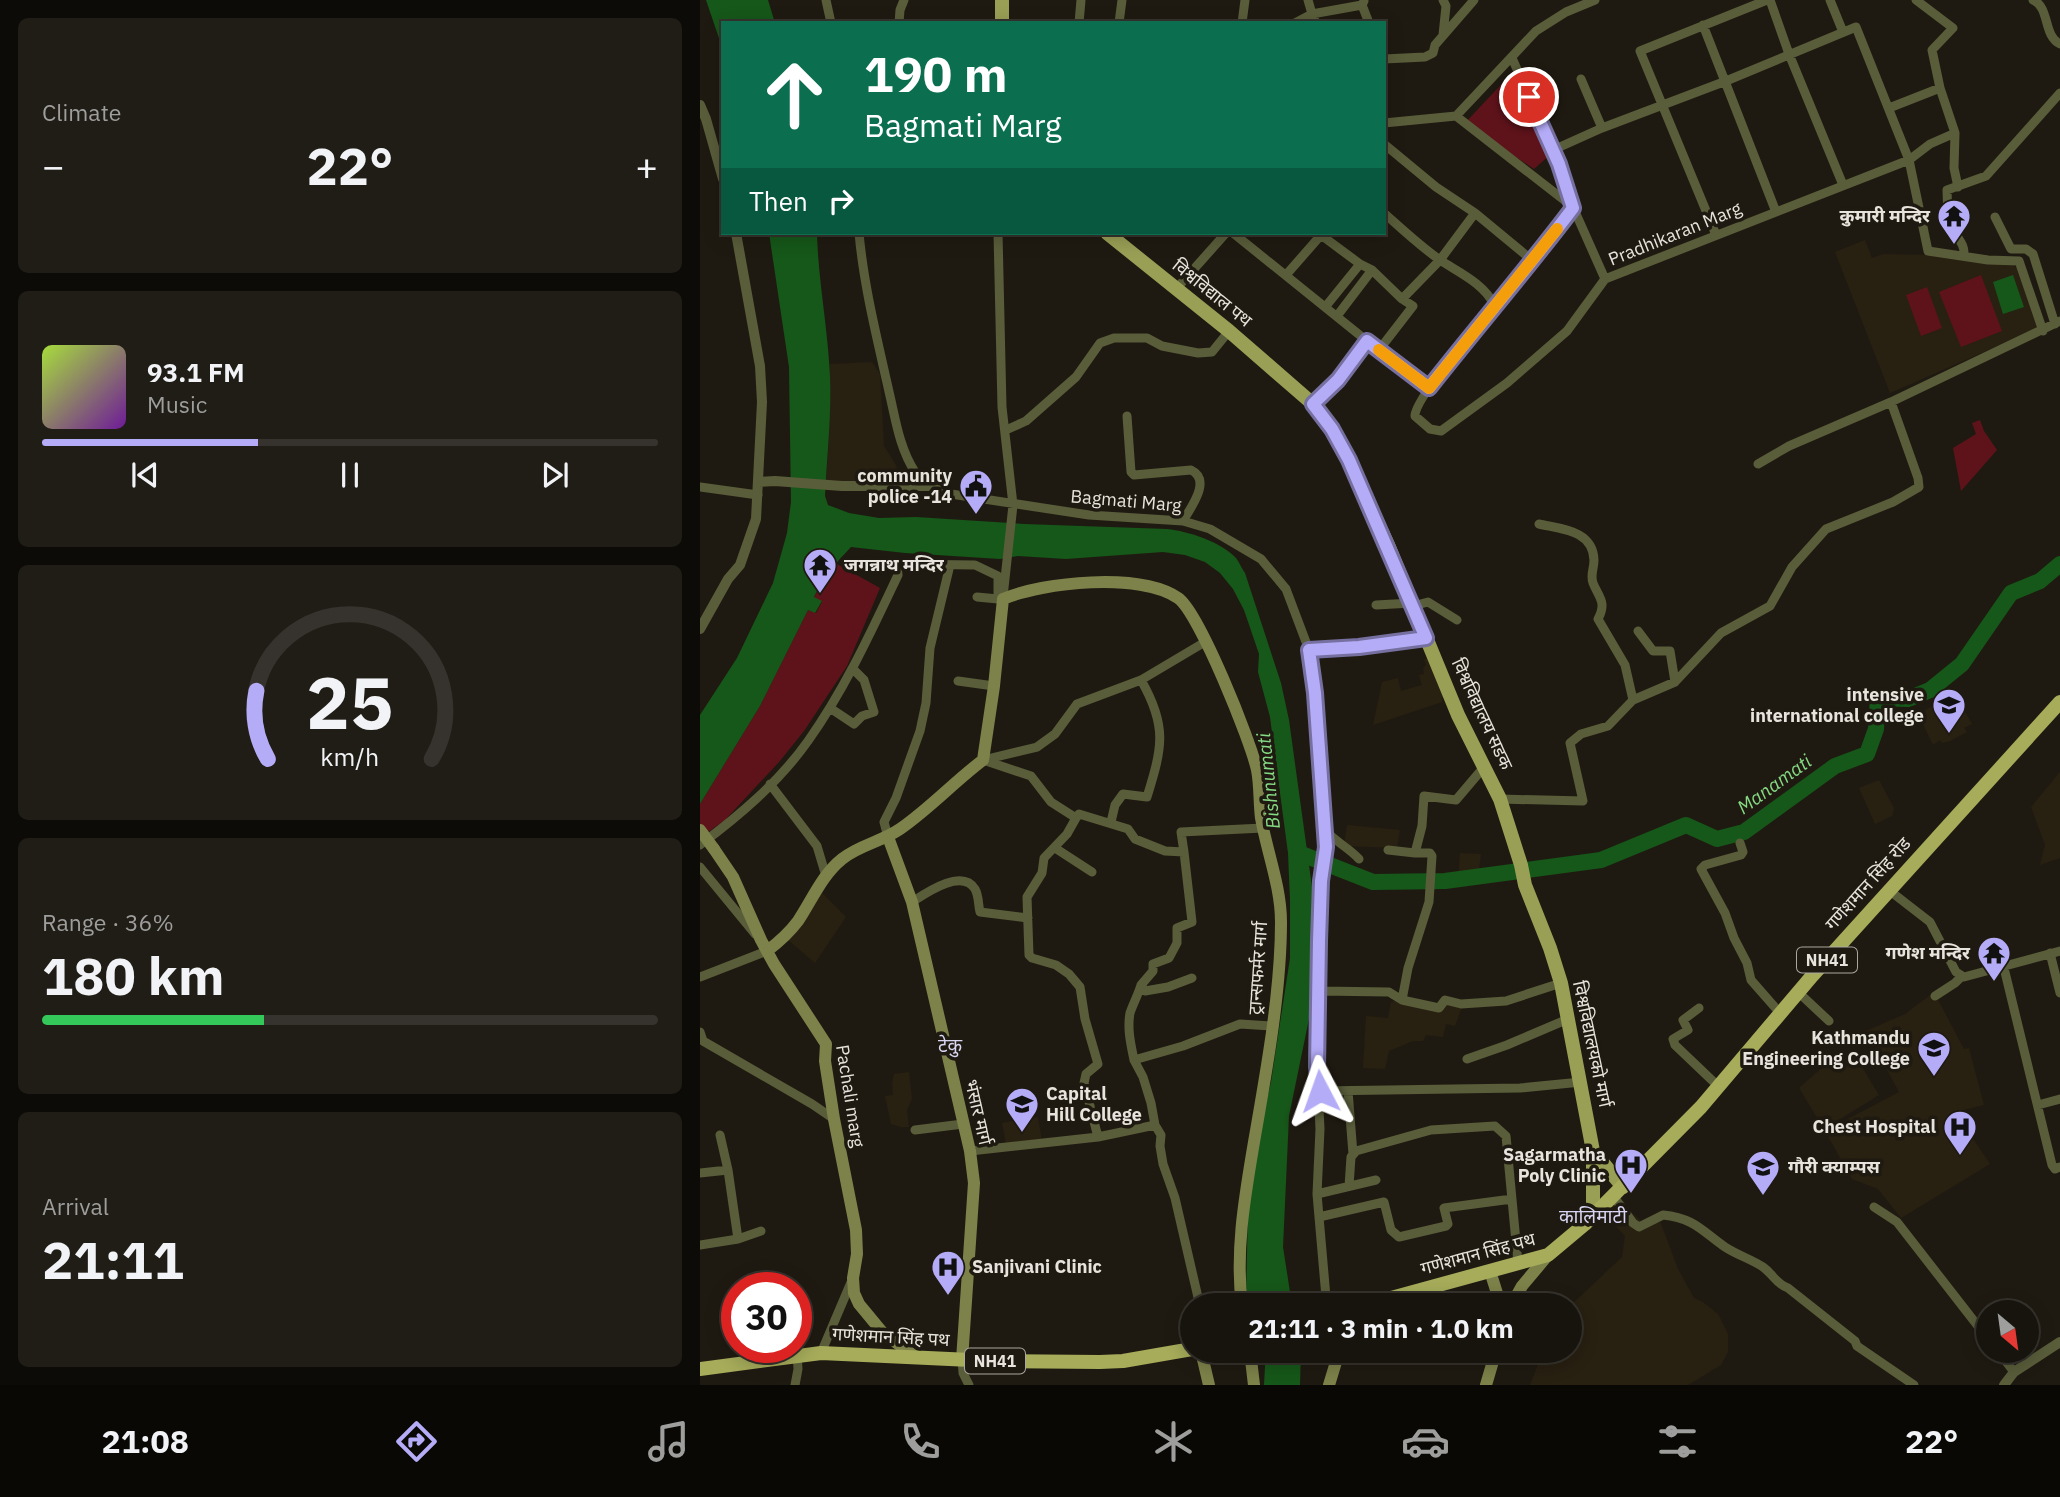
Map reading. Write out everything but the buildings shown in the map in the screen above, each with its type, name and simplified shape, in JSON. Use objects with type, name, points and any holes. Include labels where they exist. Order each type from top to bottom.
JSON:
[{"type":"highway","name":"गणेशमान सिंह रोड","points":[[1593,1216],[1701,1107],[1798,992],[2060,702]]},
{"type":"highway","name":"गणेशमान सिंह पथ","points":[[1410,1293],[1548,1255],[1593,1216]]},
{"type":"highway","name":"गणेशमान सिंह पथ","points":[[812,1353],[1069,1363],[1124,1361],[1180,1351]]},
{"type":"highway","name":"NH41","points":[[700,1369],[739,1363]]},
{"type":"main road","points":[[1002,0],[1002,21]]},
{"type":"main road","name":"विश्वविद्याल पथ","points":[[1110,235],[1229,331],[1313,404]]},
{"type":"main road","name":"विश्वविद्यालय सडक","points":[[1313,404],[1332,429],[1349,460],[1413,604],[1458,715],[1500,799],[1525,886]]},
{"type":"main road","name":"ट्रान्सफर्मर मार्ग","points":[[1000,599],[1040,587],[1093,583],[1132,584],[1165,591],[1181,600],[1205,642],[1234,703],[1257,770],[1263,828],[1281,920],[1266,1069],[1241,1219],[1241,1293]]},
{"type":"main road","points":[[764,946],[782,940],[797,922],[826,876],[842,859],[904,827],[983,760],[994,686],[1000,599]]},
{"type":"main road","name":"Pachali marg","points":[[700,830],[733,877],[764,946],[826,1044],[825,1061],[834,1119],[856,1230],[857,1254],[853,1278]]},
{"type":"main road","name":"भंसार मार्ग","points":[[888,837],[912,902],[970,1152],[974,1183],[962,1360]]},
{"type":"main road","name":"विश्वविद्यालयको मार्ग","points":[[1525,886],[1550,947],[1561,983],[1592,1151],[1593,1216]]},
{"type":"main road","points":[[1592,1151],[1618,1192]]},
{"type":"main road","points":[[1518,1293],[1548,1255]]},
{"type":"main road","points":[[1490,1271],[1498,1293]]},
{"type":"main road","points":[[853,1278],[854,1293],[859,1304],[883,1333],[917,1358]]},
{"type":"main road","points":[[1204,1363],[1209,1385]]},
{"type":"main road","points":[[1251,1363],[1254,1385]]},
{"type":"main road","points":[[1329,1385],[1336,1363]]},
{"type":"main road","points":[[1486,1385],[1492,1363]]},
{"type":"street","points":[[826,0],[831,21]]},
{"type":"street","points":[[899,21],[904,0]]},
{"type":"street","points":[[1079,21],[1081,0]]},
{"type":"street","points":[[1119,21],[1122,0]]},
{"type":"street","points":[[1242,21],[1245,0]]},
{"type":"street","points":[[1308,0],[1314,19],[1364,2],[1369,21]]},
{"type":"street","points":[[1443,35],[1446,6],[1444,0]]},
{"type":"street","points":[[1386,59],[1425,57],[1433,53],[1435,45],[1474,0]]},
{"type":"street","points":[[1386,123],[1456,116],[1536,31],[1566,12],[1595,0]]},
{"type":"street","points":[[1716,235],[1640,51],[1703,25],[1768,0],[1843,185]]},
{"type":"street","points":[[1830,0],[1843,32]]},
{"type":"street","points":[[1916,0],[1953,29],[1932,50],[1940,88],[1955,133],[1954,168],[1958,187]]},
{"type":"street","points":[[2033,0],[2041,6],[2054,41],[2060,44]]},
{"type":"street","points":[[1703,25],[1776,212]]},
{"type":"street","points":[[1553,150],[1856,27],[1909,160],[1928,251],[1988,260],[2019,261],[2043,331]]},
{"type":"street","points":[[1512,58],[1553,150],[1573,208],[1605,279]]},
{"type":"street","points":[[1581,79],[1602,128]]},
{"type":"street","points":[[1889,108],[1940,88]]},
{"type":"street","points":[[1964,255],[1964,246],[1954,230],[1947,208],[1947,190],[1986,176],[2060,93]]},
{"type":"street","points":[[700,105],[721,172]]},
{"type":"street","points":[[1456,116],[1573,208]]},
{"type":"street","name":"Pradhikaran Marg","points":[[1429,388],[1415,410],[1415,416],[1430,429],[1441,430],[1507,383],[1567,331],[1605,279],[1909,160],[1930,144],[1955,133]]},
{"type":"street","points":[[1386,148],[1475,213],[1533,261]]},
{"type":"street","points":[[1236,235],[1429,388],[1573,208]]},
{"type":"street","points":[[1402,299],[1440,260],[1475,213]]},
{"type":"street","points":[[1386,216],[1440,260],[1468,278],[1491,298],[1494,306]]},
{"type":"street","points":[[1758,464],[1789,446],[1891,402],[2057,323],[2033,254],[2026,249],[2011,249],[1995,217]]},
{"type":"street","points":[[700,629],[728,579],[740,565],[756,519],[762,402],[760,366],[736,235]]},
{"type":"street","points":[[859,235],[876,337],[898,430],[906,455],[917,474],[932,486]]},
{"type":"street","points":[[998,235],[1002,407],[1013,505],[1006,581],[1000,599]]},
{"type":"street","points":[[1177,288],[1224,235]]},
{"type":"street","points":[[1286,275],[1320,235]]},
{"type":"street","points":[[1322,235],[1372,271],[1413,306],[1379,350]]},
{"type":"street","points":[[1326,306],[1360,264]]},
{"type":"street","points":[[1336,316],[1372,271]]},
{"type":"street","points":[[1006,430],[1026,421],[1076,377],[1100,343],[1114,338],[1147,338],[1162,346],[1198,353],[1212,352],[1229,331]]},
{"type":"street","points":[[1313,404],[1338,380],[1367,341]]},
{"type":"street","points":[[1500,799],[1583,801],[1570,743],[1581,734],[1608,726],[1633,700],[1675,682],[1721,633],[1770,606],[1792,567],[1826,529],[1893,502],[1919,487],[1891,402]]},
{"type":"street","points":[[1127,416],[1131,472],[1134,475],[1191,470],[1200,478],[1198,494],[1183,521]]},
{"type":"street","points":[[759,482],[932,486]]},
{"type":"street","name":"Bagmati Marg","points":[[932,486],[951,494],[1013,505],[1026,504],[1039,509],[1183,521],[1210,529],[1261,559],[1286,589],[1309,650],[1315,693],[1325,829],[1326,847],[1321,881],[1317,1194],[1326,1293]]},
{"type":"street","points":[[700,487],[758,495]]},
{"type":"street","points":[[1539,524],[1571,529],[1587,540],[1591,547],[1594,559],[1591,578],[1603,610],[1598,619],[1625,665],[1633,700]]},
{"type":"street","points":[[700,845],[739,815],[808,741],[853,669],[898,575],[897,564],[975,565],[999,578],[1000,599]]},
{"type":"street","points":[[888,837],[884,822],[911,760],[922,722],[930,648],[950,565]]},
{"type":"street","points":[[977,597],[1000,599]]},
{"type":"street","points":[[1376,605],[1428,602],[1457,620]]},
{"type":"street","points":[[1638,631],[1653,651],[1670,651],[1675,682]]},
{"type":"street","points":[[1309,650],[1359,647],[1426,638]]},
{"type":"street","points":[[983,760],[1037,747],[1055,734],[1077,704],[1141,680],[1205,642]]},
{"type":"street","points":[[830,708],[854,724],[862,716],[874,712],[864,680],[853,669]]},
{"type":"street","points":[[1111,822],[1115,805],[1122,793],[1147,797],[1160,755],[1159,723],[1151,697],[1141,680]]},
{"type":"street","points":[[958,681],[994,686]]},
{"type":"street","points":[[983,760],[1031,776],[1051,802],[1076,818]]},
{"type":"street","points":[[1415,853],[1422,826],[1424,796],[1456,800],[1484,767]]},
{"type":"street","points":[[770,784],[817,846],[826,876]]},
{"type":"street","points":[[1098,1137],[1084,1083],[1086,1074],[1098,1064],[1085,1019],[1080,987],[1069,974],[1056,965],[1029,955],[1027,897],[1042,873],[1044,858],[1067,834],[1079,814],[1128,829],[1135,839],[1165,851],[1184,852]]},
{"type":"street","points":[[1196,1293],[1175,1198],[1163,1164],[1161,1135],[1155,1125],[1151,1103],[1134,1060],[1129,1036],[1130,1012],[1138,999],[1140,985],[1153,971],[1153,964],[1169,958],[1177,943],[1177,928],[1192,922],[1181,832],[1263,828]]},
{"type":"street","points":[[1325,829],[1334,841],[1359,859]]},
{"type":"street","points":[[1741,843],[1743,852],[1738,857],[1705,865],[1702,869],[1725,913],[1747,963],[1751,980],[1780,1013]]},
{"type":"street","points":[[1055,848],[1092,872]]},
{"type":"street","points":[[1388,850],[1431,854],[1429,902],[1408,968],[1402,1000]]},
{"type":"street","points":[[700,866],[764,946],[700,977]]},
{"type":"street","points":[[912,902],[952,882],[965,881],[973,886],[976,892],[980,912],[1028,918]]},
{"type":"street","points":[[1890,891],[1930,922],[1956,972],[1964,978],[2055,952],[2060,993]]},
{"type":"street","points":[[2004,968],[2052,1165],[2055,1168],[2060,1167]]},
{"type":"street","points":[[1935,996],[1962,976]]},
{"type":"street","points":[[1140,985],[1145,990],[1168,987],[1192,978]]},
{"type":"street","points":[[1320,991],[1390,992],[1402,1000],[1439,1009],[1444,1000],[1461,1004],[1506,1001],[1561,983]]},
{"type":"street","points":[[1798,992],[1829,1021]]},
{"type":"street","points":[[1699,1008],[1683,1020],[1688,1030],[1673,1039],[1675,1045],[1718,1086]]},
{"type":"street","points":[[1467,1059],[1568,1020]]},
{"type":"street","points":[[1134,1060],[1184,1046],[1240,1024],[1271,1026]]},
{"type":"street","points":[[701,1038],[834,1119]]},
{"type":"street","points":[[1320,1091],[1520,1088],[1581,1083]]},
{"type":"street","points":[[1348,1091],[1353,1154]]},
{"type":"street","points":[[2038,1105],[2060,1099]]},
{"type":"street","points":[[915,1130],[963,1124]]},
{"type":"street","points":[[970,1152],[1098,1137],[1155,1125]]},
{"type":"street","points":[[1349,1186],[1350,1157],[1356,1151],[1431,1130],[1495,1126],[1506,1136],[1518,1263]]},
{"type":"street","points":[[720,1135],[738,1239]]},
{"type":"street","points":[[700,1173],[728,1170]]},
{"type":"street","points":[[1317,1194],[1376,1180]]},
{"type":"street","points":[[1618,1192],[1633,1223],[1639,1227],[1662,1214],[1689,1221],[1706,1231],[1725,1248],[1765,1268],[1779,1284],[1788,1288],[1855,1341],[1857,1346],[1914,1385]]},
{"type":"street","points":[[1319,1217],[1384,1202],[1391,1230],[1399,1237],[1426,1233],[1446,1226],[1448,1224],[1444,1208],[1513,1199]]},
{"type":"street","points":[[1874,1207],[1897,1222],[1976,1324]]},
{"type":"street","points":[[700,1245],[738,1239],[761,1231]]},
{"type":"street","points":[[821,1353],[853,1278]]},
{"type":"street","points":[[2004,1385],[2014,1372],[2060,1342]]},
{"type":"street","points":[[962,1360],[963,1373],[970,1385]]},
{"type":"street","points":[[795,1385],[798,1363]]},
{"type":"street","points":[[2007,1363],[2014,1372]]},
{"type":"shaded area","points":[[706,0],[768,0],[774,21],[721,21],[721,44]]},
{"type":"shaded area","points":[[1511,74],[1552,153],[1534,169],[1465,123]]},
{"type":"shaded area","points":[[769,235],[817,235],[830,378],[825,496],[828,505],[849,513],[879,518],[916,517],[1175,530],[1204,538],[1236,558],[1245,573],[1281,683],[1289,720],[1312,887],[1310,1014],[1289,1116],[1283,1247],[1290,1293],[1246,1293],[1248,1209],[1257,1142],[1271,1082],[1290,958],[1290,900],[1288,853],[1270,717],[1258,672],[1259,654],[1244,610],[1233,589],[1220,573],[1205,562],[1185,555],[1163,552],[1066,559],[1018,556],[1000,559],[851,547],[825,575],[814,597],[822,601],[815,613],[808,610],[760,706],[700,804],[700,715],[737,658],[773,583],[787,533],[791,502],[789,367]]},
{"type":"shaded area","points":[[1865,240],[1872,258],[1883,254],[1930,255],[2012,264],[2018,269],[2039,328],[1890,393],[1835,252]]},
{"type":"shaded area","points":[[1981,275],[2002,331],[1961,347],[1939,292]]},
{"type":"shaded area","points":[[2013,275],[2024,307],[2003,314],[1993,282]]},
{"type":"shaded area","points":[[1927,287],[1942,328],[1921,336],[1906,295]]},
{"type":"shaded area","points":[[872,362],[880,374],[884,446],[897,467],[890,482],[827,484],[825,493],[830,364]]},
{"type":"shaded area","points":[[1980,420],[1997,450],[1961,491],[1953,448],[1976,434],[1972,423]]},
{"type":"shaded area","points":[[835,563],[880,588],[847,666],[804,731],[779,762],[725,820],[700,838],[700,804],[760,706],[808,610],[816,613],[822,602],[814,598],[825,575]]},
{"type":"shaded area","points":[[1431,658],[1444,687],[1442,702],[1373,725],[1382,682],[1398,678],[1401,691],[1422,685],[1419,675],[1424,674],[1424,659]]},
{"type":"shaded area","points":[[1955,694],[1972,724],[1964,728],[1967,732],[1950,741],[1942,743],[1940,740],[1933,745],[1918,714]]},
{"type":"shaded area","points":[[2060,772],[2060,858],[2040,865],[2045,845],[2031,807]]},
{"type":"shaded area","points":[[1879,780],[1894,808],[1892,816],[1875,824],[1859,788]]},
{"type":"shaded area","points":[[1347,825],[1400,830],[1397,848],[1344,846]]},
{"type":"shaded area","points":[[1460,853],[1481,854],[1478,878],[1458,880]]},
{"type":"shaded area","points":[[822,893],[846,917],[815,963],[787,939]]},
{"type":"shaded area","name":"Kathmandu Engineering College","points":[[1934,992],[1964,1049],[1969,1048],[1984,1105],[1955,1112],[1990,1164],[1901,1218],[1878,1189],[1852,1179],[1825,1131],[1899,1092],[1866,1031],[1905,1014]]},
{"type":"shaded area","points":[[1397,1000],[1439,1011],[1444,1002],[1463,1004],[1455,1026],[1446,1024],[1443,1037],[1426,1035],[1423,1041],[1413,1041],[1389,1051],[1385,1069],[1363,1068],[1366,1016],[1388,1018],[1391,1002]]},
{"type":"shaded area","points":[[1853,1052],[1879,1095],[1824,1129],[1799,1088],[1823,1067]]},
{"type":"shaded area","points":[[909,1072],[912,1099],[907,1110],[909,1127],[901,1127],[891,1124],[885,1096],[893,1095],[894,1074]]},
{"type":"shaded area","name":"Capital Hill College","points":[[1038,1117],[1042,1141],[1006,1144],[1002,1123]]},
{"type":"shaded area","points":[[1614,1197],[1647,1226],[1660,1221],[1678,1269],[1694,1298],[1718,1314],[1728,1334],[1728,1352],[1721,1365],[1688,1385],[1530,1385],[1538,1363],[1582,1363],[1582,1295],[1622,1257],[1625,1236],[1602,1211]]},
{"type":"shaded area","points":[[1264,1363],[1301,1363],[1300,1385],[1264,1385]]},
{"type":"waterway","name":"Manamati","points":[[1299,853],[1373,882],[1445,881],[1601,860],[1686,825],[1717,839],[1744,832],[1835,766],[1867,754],[1876,729],[1878,698],[1908,699],[1930,690],[1962,664],[2011,593],[2040,581],[2060,564]]},
{"type":"slow traffic","points":[[1379,350],[1429,388],[1557,229]]},
{"type":"place","name":"कुमारी मन्दिर","points":[[1954,246]]},
{"type":"place","name":"community police -14","points":[[976,516]]},
{"type":"place","name":"जगन्नाथ मन्दिर","points":[[820,595]]},
{"type":"place","name":"intensive international college","points":[[1949,735]]},
{"type":"place","name":"गणेश मन्दिर","points":[[1994,983]]},
{"type":"place","name":"Kathmandu Engineering College","points":[[1934,1078]]},
{"type":"place","name":"Capital Hill College","points":[[1022,1134]]},
{"type":"place","name":"Chest Hospital","points":[[1960,1157]]},
{"type":"place","name":"Sagarmatha Poly Clinic","points":[[1631,1195]]},
{"type":"place","name":"गौरी क्याम्पस","points":[[1763,1197]]},
{"type":"place","name":"Sanjivani Clinic","points":[[948,1297]]},
{"type":"district","name":"टेकु","points":[[950,1045]]},
{"type":"district","name":"कालिमाटी","points":[[1593,1216]]},
{"type":"route","points":[[1320,1091],[1317,1067],[1319,941],[1321,881],[1326,847],[1315,693],[1309,650],[1359,647],[1426,638],[1349,460],[1332,429],[1313,404],[1338,380],[1367,341],[1429,388],[1573,208],[1565,178],[1529,97]]},
{"type":"water label","name":"Bishnumati","points":[[1268,781]]}]
